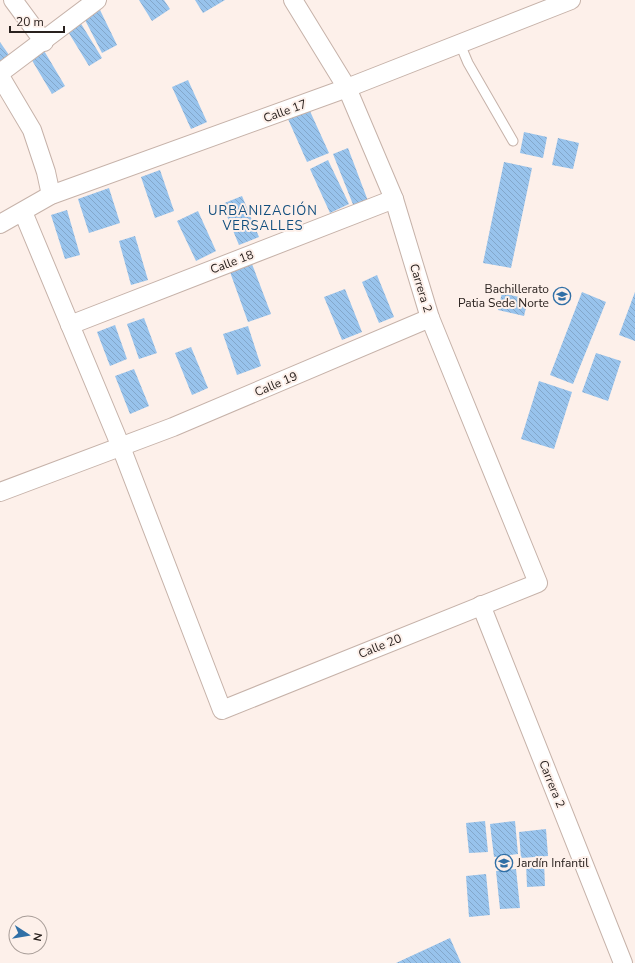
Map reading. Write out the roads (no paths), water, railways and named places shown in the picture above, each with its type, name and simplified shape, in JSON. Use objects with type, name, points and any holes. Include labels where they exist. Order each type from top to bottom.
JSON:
[{"type":"street","points":[[13,0],[44,42]]},
{"type":"street","points":[[50,195],[46,172],[32,130],[0,75],[97,0]]},
{"type":"street","name":"Carrera 2","points":[[293,0],[347,88],[394,199],[430,318],[538,583]]},
{"type":"street","name":"Calle 17","points":[[0,224],[50,195],[347,88],[571,0]]},
{"type":"street","name":"Calle 18","points":[[70,325],[394,199]]},
{"type":"street","points":[[23,212],[121,447]]},
{"type":"street","name":"Calle 19","points":[[0,492],[173,428],[430,318]]},
{"type":"street","name":"Calle 20","points":[[121,447],[222,710],[538,583]]},
{"type":"street","name":"Carrera 2","points":[[481,605],[623,963]]},
{"type":"lane","points":[[460,44],[468,63],[514,141]]},
{"type":"place","name":"Bachillerato Patia Sede Norte","points":[[562,296]]},
{"type":"place","name":"Jardín Infantil","points":[[504,863]]},
{"type":"district","name":"URBANIZACIÓN VERSALLES","points":[[263,218]]}]
